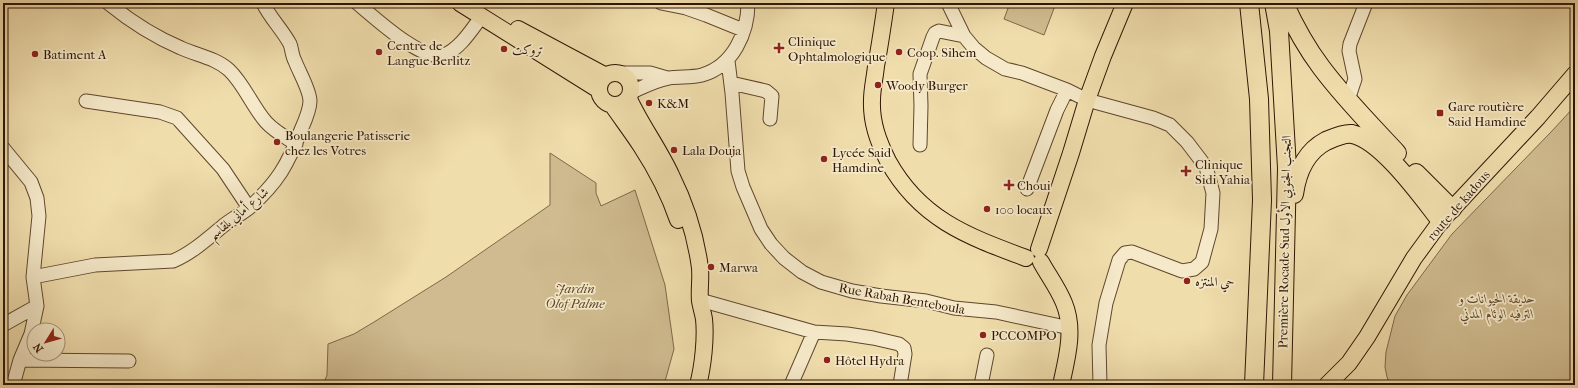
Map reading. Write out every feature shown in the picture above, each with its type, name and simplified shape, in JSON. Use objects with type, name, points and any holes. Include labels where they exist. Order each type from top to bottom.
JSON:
[{"type":"highway","name":"Première Rocade Sud التجنب الجنوبي الأول","points":[[1249,3],[1259,99],[1262,200],[1254,385]]},
{"type":"highway","name":"Première Rocade Sud التجنب الجنوبي الأول","points":[[1274,3],[1279,31],[1287,168],[1282,385]]},
{"type":"highway","points":[[1284,3],[1304,41],[1322,68],[1348,100],[1420,178],[1446,215]]},
{"type":"highway","points":[[1284,284],[1294,192],[1299,173],[1307,156],[1320,144],[1334,138],[1350,134],[1363,138],[1374,146],[1446,215]]},
{"type":"main road","points":[[460,3],[480,10],[611,75],[624,76],[632,87],[630,96],[623,104],[613,106]]},
{"type":"main road","points":[[886,3],[872,93],[875,130],[879,144],[893,170],[904,186],[937,218],[992,245],[1035,256],[1064,303],[1070,328],[1067,357],[1060,385]]},
{"type":"main road","points":[[1035,256],[1071,153],[1087,100],[1125,3]]},
{"type":"main road","points":[[480,10],[521,42],[599,90]]},
{"type":"main road","name":"route de kadous","points":[[1327,385],[1349,363],[1414,258],[1446,215],[1538,117],[1575,74]]},
{"type":"main road","points":[[611,75],[600,83],[599,90],[604,101],[613,106],[642,146],[664,187],[683,236],[690,263],[694,331],[692,362],[686,385]]},
{"type":"main road","points":[[630,96],[637,117],[663,158],[679,194],[696,250],[700,268],[700,300],[704,319],[702,357],[698,385]]},
{"type":"street","points":[[108,3],[128,19],[157,36],[184,50],[208,58],[229,70],[266,122],[276,131],[296,144]]},
{"type":"street","name":"شارع أماني بلقاسم","points":[[33,276],[95,265],[173,261],[184,257],[248,208],[272,186],[284,169],[296,144],[307,117],[310,100],[302,76],[294,61],[290,44],[269,15],[263,3]]},
{"type":"street","points":[[357,3],[419,51],[435,56],[444,55],[451,51],[465,38],[480,10]]},
{"type":"street","points":[[661,3],[686,8],[720,20],[745,26]]},
{"type":"street","points":[[630,96],[667,78],[701,75],[716,69],[728,61],[740,41],[745,26],[748,3]]},
{"type":"street","points":[[948,3],[964,36],[974,48],[986,58],[1005,69],[1022,72],[1067,90],[1087,100],[1153,118],[1170,125],[1187,142],[1206,167],[1213,193],[1211,229],[1202,262],[1194,269],[1182,271],[1132,252],[1125,253],[1119,260],[1106,302],[1099,345],[1100,385]]},
{"type":"street","points":[[1348,100],[1355,79],[1349,51],[1350,44],[1366,3]]},
{"type":"street","points":[[920,145],[920,74],[933,37],[935,33],[939,31],[964,36]]},
{"type":"street","name":"Rue Rabah Benteboula","points":[[728,61],[738,171],[750,206],[761,229],[771,244],[784,258],[802,272],[821,282],[852,291],[926,301],[954,308],[996,312],[1070,328]]},
{"type":"street","points":[[611,75],[650,73],[667,78]]},
{"type":"street","points":[[731,83],[766,91],[772,96],[770,119]]},
{"type":"street","points":[[1026,189],[1057,110],[1067,90]]},
{"type":"street","points":[[86,101],[160,112],[177,118],[223,168],[248,208]]},
{"type":"street","points":[[3,148],[31,182],[37,198],[39,216],[33,276],[37,306],[31,334],[20,360],[13,385]]},
{"type":"street","points":[[700,300],[814,332],[847,334],[899,344],[904,348],[905,354],[900,385]]},
{"type":"street","points":[[3,326],[37,306]]},
{"type":"street","points":[[704,319],[724,307]]},
{"type":"street","points":[[791,385],[814,332]]},
{"type":"street","points":[[981,385],[987,355]]},
{"type":"street","points":[[20,360],[129,361]]},
{"type":"green space","points":[[1010,3],[1056,3],[1044,35],[1004,19]]},
{"type":"green space","name":"حديقة الحيوانات و الترفيه الوئام المدني","points":[[1575,106],[1575,385],[1390,385],[1385,367],[1386,352],[1395,316],[1407,295],[1452,234]]},
{"type":"green space","name":"Jardin Olof Palme","points":[[550,153],[596,183],[596,193],[601,206],[635,190],[665,285],[674,349],[664,385],[323,385],[327,375],[328,344],[354,334],[446,277],[550,205]]},
{"type":"place","name":"Clinique Ophtalmologique","points":[[779,48]]},
{"type":"place","name":"تروكت","points":[[504,49]]},
{"type":"place","name":"Centre de Langue Berlitz","points":[[379,52]]},
{"type":"place","name":"Coop. Sihem","points":[[899,52]]},
{"type":"place","name":"Batiment A","points":[[35,54]]},
{"type":"place","name":"Woody Burger","points":[[878,85]]},
{"type":"place","name":"K&M","points":[[649,103]]},
{"type":"place","name":"Gare routière Said Hamdine","points":[[1440,113]]},
{"type":"place","name":"Boulangerie Patisserie chez les Votres","points":[[277,142]]},
{"type":"place","name":"Lala Douja","points":[[674,150]]},
{"type":"place","name":"Lycée Said Hamdine","points":[[824,159]]},
{"type":"place","name":"Clinique Sidi Yahia","points":[[1186,171]]},
{"type":"place","name":"Choui","points":[[1009,185]]},
{"type":"place","name":"100 locaux","points":[[987,209]]},
{"type":"place","name":"Marwa","points":[[711,267]]},
{"type":"place","name":"حي المنتزه","points":[[1187,281]]},
{"type":"place","name":"PCCOMPO","points":[[983,335]]},
{"type":"place","name":"Hôtel Hydra","points":[[827,360]]}]
